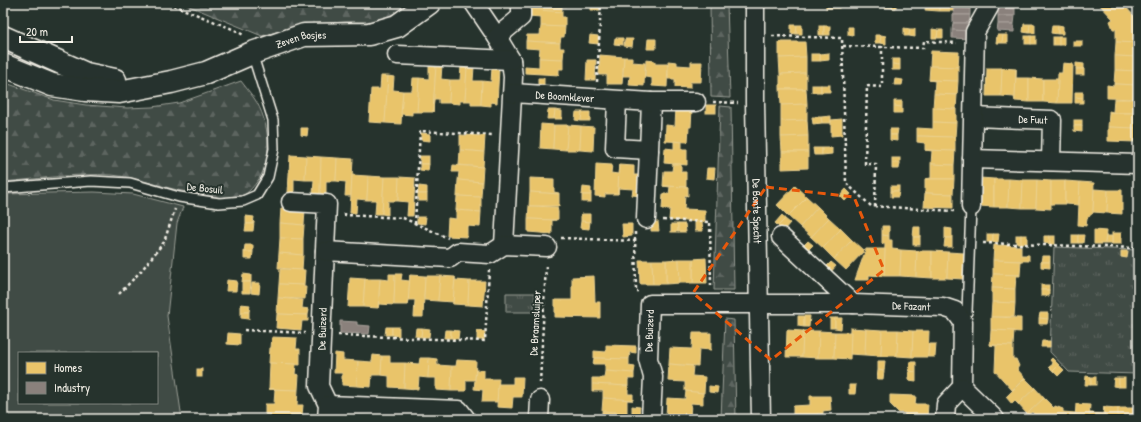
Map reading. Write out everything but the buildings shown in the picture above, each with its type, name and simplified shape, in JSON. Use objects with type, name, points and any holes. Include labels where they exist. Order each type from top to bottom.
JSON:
[{"type":"street","name":"Zeven Bosjes","points":[[3,65],[52,84],[85,90],[119,92],[171,82],[206,73],[252,53],[304,35],[369,34],[397,26],[429,3]]},
{"type":"street","points":[[474,3],[511,60],[513,77],[510,136],[497,249]]},
{"type":"street","points":[[497,37],[521,17],[521,3]]},
{"type":"street","name":"De Bonte Specht","points":[[755,3],[755,103],[761,419]]},
{"type":"street","points":[[971,209],[975,32],[990,3]]},
{"type":"street","name":"Zeven Bosjes","points":[[3,37],[86,74],[115,80],[171,82]]},
{"type":"street","points":[[397,55],[511,60]]},
{"type":"street","name":"De Boomklever","points":[[513,93],[651,102],[696,102]]},
{"type":"street","points":[[617,100],[615,148],[649,150]]},
{"type":"street","points":[[646,219],[651,102]]},
{"type":"street","name":"De Fuut","points":[[974,117],[1052,120],[1051,161]]},
{"type":"street","points":[[972,159],[1138,164]]},
{"type":"street","points":[[291,202],[326,204]]},
{"type":"street","name":"De Buizerd","points":[[326,204],[319,386],[328,412],[396,413],[459,410],[466,419]]},
{"type":"street","points":[[781,237],[853,304]]},
{"type":"street","points":[[325,251],[450,258],[458,252],[547,247]]},
{"type":"street","name":"De Buizerd","points":[[651,419],[653,377],[648,358],[650,304],[759,305]]},
{"type":"street","name":"De Fazant","points":[[759,305],[853,304],[943,307],[955,311],[963,322]]},
{"type":"street","points":[[945,419],[946,404],[962,387],[963,322]]},
{"type":"street","points":[[962,387],[996,419]]},
{"type":"street","points":[[539,419],[540,400]]},
{"type":"lane","name":"De Bosuil","points":[[3,188],[91,181],[130,183],[179,197],[220,203],[243,201],[256,195],[268,177],[274,149],[273,120],[252,53]]},
{"type":"lane","points":[[963,322],[967,312],[971,209]]},
{"type":"path","points":[[168,3],[235,30],[245,36],[252,53]]},
{"type":"path","points":[[596,99],[601,3]]},
{"type":"path","points":[[755,35],[842,38],[846,182],[871,206],[971,209]]},
{"type":"path","points":[[843,46],[924,48],[924,41],[974,44]]},
{"type":"path","points":[[875,207],[876,164],[866,164],[867,86],[882,87],[882,46]]},
{"type":"path","points":[[696,102],[755,103]]},
{"type":"path","points":[[326,204],[345,205],[345,215],[403,218],[415,224],[420,131],[510,136]]},
{"type":"path","points":[[120,294],[164,242],[179,197]]},
{"type":"path","points":[[650,304],[652,292],[636,291],[635,228],[646,219],[710,222],[711,304]]},
{"type":"path","points":[[547,247],[557,238],[635,241]]},
{"type":"path","points":[[970,243],[1138,248]]},
{"type":"path","name":"De Braamsluiper","points":[[540,400],[547,247]]},
{"type":"path","points":[[244,330],[485,341],[497,249]]},
{"type":"path","points":[[1135,419],[1138,361]]},
{"type":"highlighted area","points":[[766,187],[854,197],[884,270],[771,360],[693,293]]},
{"type":"green space","points":[[182,3],[409,4],[380,22],[345,22],[301,25],[262,36]]},
{"type":"green space","points":[[710,3],[727,3],[730,98],[711,97]]},
{"type":"green space","points":[[241,81],[254,98],[264,118],[268,141],[266,164],[262,174],[248,192],[238,197],[215,197],[176,190],[112,175],[71,176],[3,182],[3,82],[54,100],[86,105],[127,108],[152,107],[179,103]]},
{"type":"green space","points":[[720,106],[731,107],[734,290],[714,290]]},
{"type":"green space","points":[[94,192],[133,194],[183,207],[177,223],[167,316],[182,419],[3,419],[3,194]]},
{"type":"green space","points":[[1054,247],[1138,250],[1138,374],[1069,372],[1050,352]]},
{"type":"green space","points":[[506,293],[535,293],[534,312],[506,312]]},
{"type":"green space","points":[[725,319],[734,320],[736,419],[721,419]]}]
